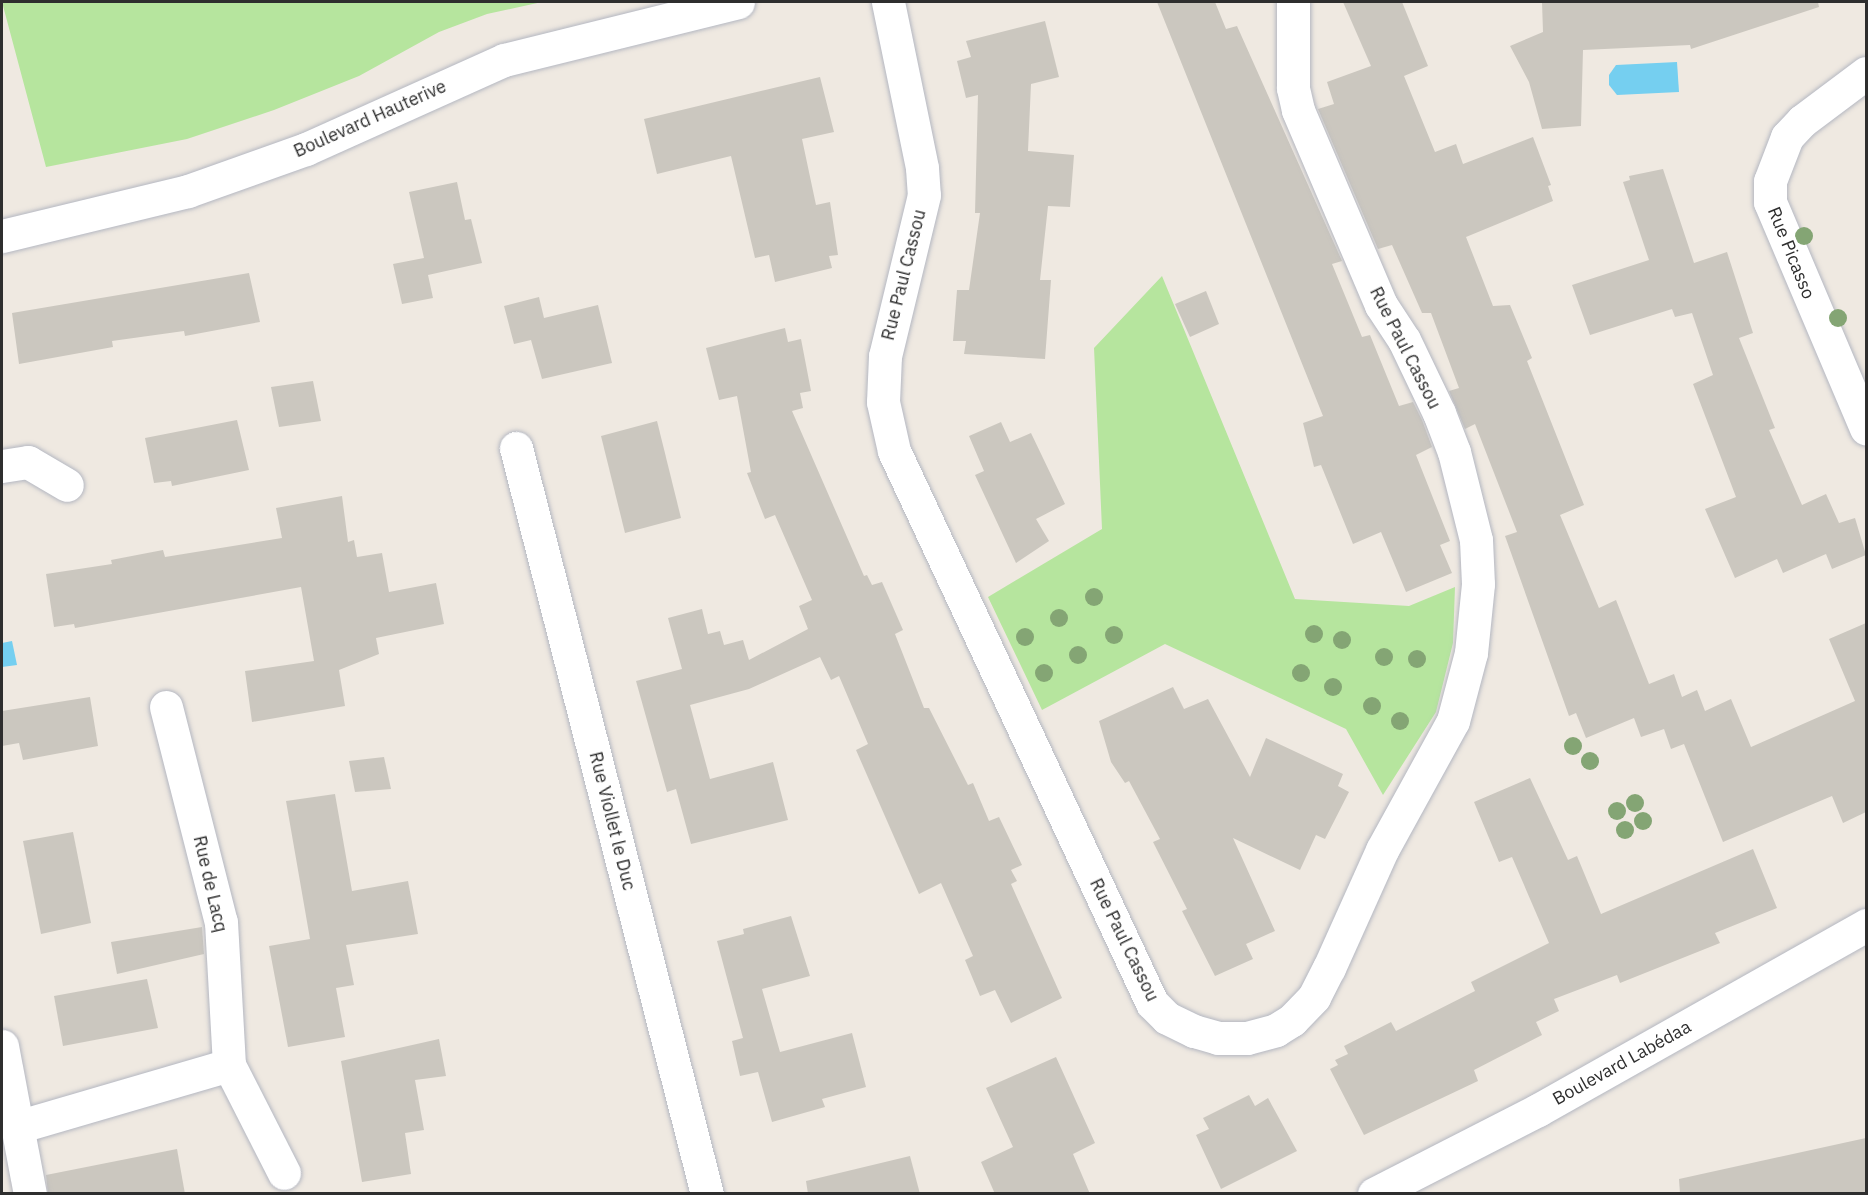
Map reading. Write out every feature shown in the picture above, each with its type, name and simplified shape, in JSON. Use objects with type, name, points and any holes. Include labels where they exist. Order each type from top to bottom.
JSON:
[{"type":"street","name":"Boulevard Hauterive","points":[[2,236],[209,184],[306,149],[504,60],[738,2]]},
{"type":"street","name":"Rue Paul Cassou","points":[[888,2],[922,168],[924,195],[885,356],[883,402],[894,452],[1152,1003],[1167,1018],[1194,1031],[1218,1038],[1247,1038],[1276,1029],[1292,1020],[1314,997],[1329,968],[1382,850],[1453,721],[1471,653],[1478,584],[1476,540],[1454,452],[1439,413],[1404,340],[1380,305],[1298,110],[1293,88],[1293,2]]},
{"type":"street","name":"Rue Picasso","points":[[1866,73],[1802,121],[1787,137],[1770,181],[1770,202],[1866,428]]},
{"type":"street","name":"Rue Viollet le Duc","points":[[516,448],[707,1194]]},
{"type":"street","points":[[2,466],[28,462],[67,485]]},
{"type":"street","name":"Rue de Lacq","points":[[166,707],[221,922],[228,1065],[284,1173]]},
{"type":"street","name":"Boulevard Labédaa","points":[[1374,1194],[1538,1110],[1866,925]]},
{"type":"street","points":[[2,1046],[30,1194]]},
{"type":"street","points":[[17,1126],[228,1065]]},
{"type":"green space","points":[[2,2],[542,2],[487,14],[439,32],[359,76],[274,110],[187,139],[46,167]]},
{"type":"green space","points":[[1162,276],[1295,599],[1409,606],[1455,587],[1453,643],[1436,712],[1383,795],[1346,729],[1165,644],[1042,710],[988,597],[1102,529],[1094,348]]},
{"type":"water","points":[[1677,62],[1679,92],[1617,95],[1609,85],[1609,75],[1616,65]]},
{"type":"water","points":[[12,641],[17,665],[2,667],[2,643]]},
{"type":"building","points":[[1157,2],[1215,2],[1226,29],[1237,26],[1342,261],[1332,264],[1362,337],[1370,335],[1399,406],[1413,402],[1422,420],[1432,447],[1416,455],[1450,541],[1440,545],[1452,573],[1406,592],[1381,532],[1353,544],[1321,465],[1314,467],[1303,423],[1323,416]]},
{"type":"building","points":[[1343,2],[1402,2],[1428,66],[1404,76],[1435,152],[1456,144],[1463,164],[1533,137],[1551,185],[1548,186],[1553,201],[1466,237],[1493,306],[1510,305],[1532,358],[1527,361],[1584,505],[1560,515],[1599,608],[1616,600],[1649,684],[1674,674],[1682,697],[1697,690],[1705,711],[1731,699],[1751,747],[1855,701],[1829,639],[1866,623],[1866,812],[1843,823],[1832,796],[1723,842],[1684,744],[1671,749],[1664,729],[1641,737],[1634,718],[1586,738],[1576,713],[1569,716],[1505,536],[1517,532],[1475,424],[1465,429],[1449,391],[1459,388],[1431,313],[1422,313],[1392,245],[1378,249],[1318,109],[1334,104],[1327,82],[1371,66]]},
{"type":"building","points":[[1542,2],[1818,2],[1819,7],[1691,49],[1690,45],[1583,50],[1581,126],[1542,129],[1529,82],[1510,46],[1543,32]]},
{"type":"building","points":[[1045,21],[1059,77],[1031,84],[1028,151],[1074,155],[1070,207],[1048,206],[1040,280],[1051,280],[1045,359],[964,354],[966,341],[953,341],[957,290],[969,290],[980,213],[975,213],[978,95],[966,98],[957,61],[971,57],[966,41]]},
{"type":"building","points":[[820,77],[834,132],[802,139],[816,205],[830,202],[838,255],[829,256],[832,268],[775,282],[769,255],[755,258],[731,156],[657,174],[644,119]]},
{"type":"building","points":[[1663,169],[1694,263],[1727,252],[1753,333],[1739,338],[1775,428],[1769,430],[1802,505],[1826,494],[1839,523],[1855,518],[1866,555],[1832,569],[1826,554],[1783,573],[1777,559],[1735,578],[1705,509],[1736,497],[1693,384],[1713,375],[1692,313],[1675,317],[1672,309],[1590,335],[1572,285],[1649,260],[1623,182],[1630,180],[1629,176]]},
{"type":"building","points":[[457,182],[465,220],[471,219],[482,263],[428,275],[433,298],[402,304],[393,264],[424,258],[409,192]]},
{"type":"building","points":[[249,273],[260,322],[185,336],[184,331],[112,341],[113,347],[19,364],[12,313]]},
{"type":"building","points":[[1206,291],[1219,324],[1190,337],[1175,304]]},
{"type":"building","points":[[539,297],[544,318],[598,305],[612,363],[542,379],[531,340],[514,344],[504,306]]},
{"type":"building","points":[[785,328],[788,342],[801,339],[811,391],[800,393],[803,408],[792,411],[864,576],[867,575],[872,585],[882,582],[903,630],[895,634],[924,708],[929,708],[968,785],[973,783],[989,821],[999,817],[1022,865],[1011,870],[1017,881],[1011,884],[1062,998],[1011,1023],[995,990],[980,996],[965,960],[973,956],[941,883],[919,894],[856,750],[868,744],[839,676],[831,680],[820,657],[749,689],[690,705],[710,779],[773,762],[788,820],[691,844],[676,789],[667,792],[636,681],[682,669],[668,618],[702,609],[708,634],[720,631],[724,645],[743,640],[749,660],[808,629],[799,606],[812,600],[775,515],[765,519],[747,473],[751,472],[737,396],[719,400],[706,348]]},
{"type":"building","points":[[313,381],[321,421],[279,427],[271,387]]},
{"type":"building","points":[[237,420],[249,470],[172,486],[171,481],[154,483],[145,438]]},
{"type":"building","points":[[657,421],[681,518],[625,533],[601,436]]},
{"type":"building","points":[[1001,422],[1010,442],[1031,433],[1065,504],[1036,519],[1049,541],[1016,563],[975,475],[984,471],[969,436]]},
{"type":"building","points":[[342,496],[348,542],[354,540],[357,557],[382,553],[389,592],[436,583],[444,624],[376,638],[379,654],[339,670],[345,706],[252,722],[245,671],[314,661],[301,587],[75,628],[74,624],[54,627],[46,574],[112,564],[111,560],[163,550],[165,557],[282,538],[276,508]]},
{"type":"building","points":[[1173,687],[1184,709],[1208,699],[1250,777],[1266,738],[1343,774],[1338,786],[1349,792],[1325,839],[1316,835],[1300,870],[1233,838],[1275,931],[1246,944],[1253,959],[1215,976],[1182,911],[1187,909],[1153,842],[1160,839],[1129,781],[1125,783],[1111,762],[1099,721]]},
{"type":"building","points":[[90,697],[98,746],[23,760],[19,743],[2,746],[2,711]]},
{"type":"building","points":[[384,757],[391,789],[355,792],[349,761]]},
{"type":"building","points":[[1530,778],[1568,860],[1577,856],[1601,914],[1753,849],[1777,908],[1715,933],[1720,943],[1620,983],[1617,975],[1554,999],[1559,1011],[1536,1022],[1542,1035],[1474,1070],[1478,1081],[1364,1135],[1330,1069],[1338,1065],[1335,1060],[1348,1054],[1344,1046],[1391,1022],[1396,1031],[1475,991],[1471,982],[1549,943],[1512,857],[1499,862],[1474,802]]},
{"type":"building","points":[[335,794],[352,891],[408,881],[418,934],[346,945],[354,985],[336,988],[345,1037],[288,1047],[269,946],[310,939],[286,801]]},
{"type":"building","points":[[73,832],[91,923],[41,934],[23,841]]},
{"type":"building","points":[[791,916],[810,976],[762,989],[780,1052],[852,1033],[866,1087],[822,1099],[825,1107],[772,1122],[758,1072],[740,1076],[732,1041],[743,1038],[717,941],[744,934],[743,929]]},
{"type":"building","points":[[202,927],[204,954],[117,974],[111,942]]},
{"type":"building","points":[[147,979],[158,1028],[63,1046],[54,996]]},
{"type":"building","points":[[439,1039],[446,1076],[415,1080],[424,1130],[405,1133],[411,1174],[362,1182],[341,1061]]},
{"type":"building","points":[[1056,1057],[1095,1143],[1073,1154],[1090,1194],[995,1194],[981,1162],[1013,1147],[986,1088]]},
{"type":"building","points":[[1249,1095],[1255,1106],[1268,1098],[1297,1151],[1221,1189],[1196,1135],[1209,1129],[1203,1118]]},
{"type":"building","points":[[1866,1138],[1866,1194],[1680,1194],[1679,1179]]},
{"type":"building","points":[[177,1149],[185,1194],[48,1194],[46,1175]]},
{"type":"building","points":[[910,1156],[920,1194],[808,1194],[806,1181]]}]
